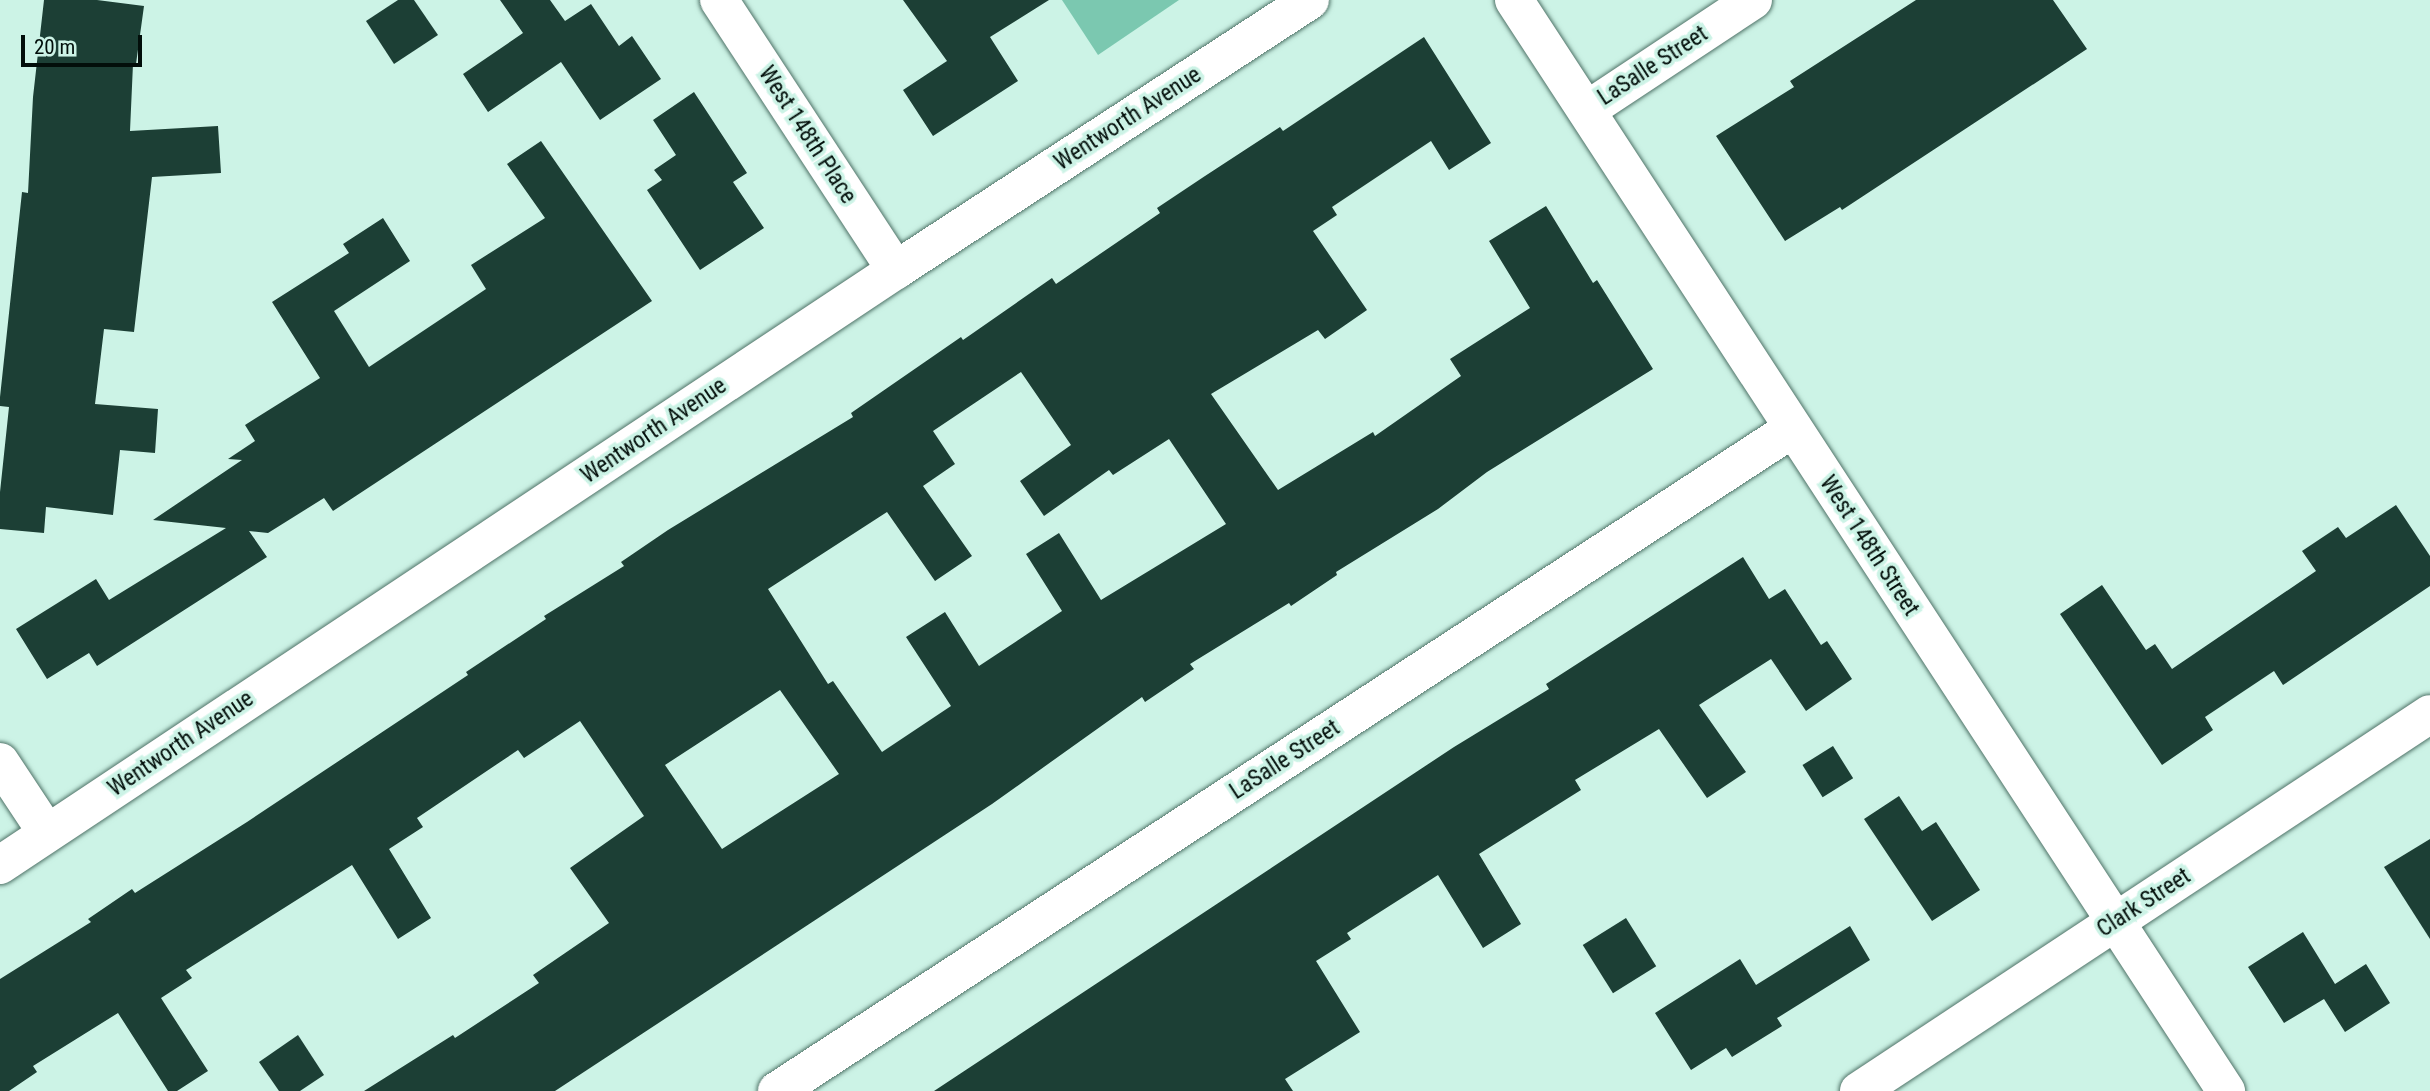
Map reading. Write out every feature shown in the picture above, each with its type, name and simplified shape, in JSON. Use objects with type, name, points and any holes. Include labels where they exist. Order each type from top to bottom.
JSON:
[{"type":"street","name":"West 148th Place","points":[[719,0],[896,270]]},
{"type":"street","name":"Wentworth Avenue","points":[[0,865],[896,270],[1310,0]]},
{"type":"street","name":"West 148th Street","points":[[1514,0],[2226,1091]]},
{"type":"street","name":"LaSalle Street","points":[[1587,110],[1753,0]]},
{"type":"street","name":"LaSalle Street","points":[[777,1091],[1792,429]]},
{"type":"street","name":"Clark Street","points":[[1858,1091],[2430,714]]},
{"type":"street","points":[[0,762],[47,833]]},
{"type":"green space","points":[[1062,0],[1179,0],[1098,55]]},
{"type":"building","points":[[44,0],[97,0],[144,6],[136,64],[133,64],[130,131],[218,126],[221,173],[152,177],[134,332],[104,329],[95,404],[158,409],[155,453],[120,450],[113,515],[46,507],[44,533],[0,529],[0,492],[9,407],[0,406],[0,397],[22,192],[28,193],[33,97]]},
{"type":"building","points":[[398,0],[414,0],[438,35],[394,64],[366,21]]},
{"type":"building","points":[[500,0],[550,0],[565,21],[591,4],[619,46],[632,36],[661,79],[600,120],[561,62],[488,112],[463,74],[523,33]]},
{"type":"building","points":[[903,0],[1049,0],[990,37],[1018,81],[933,136],[903,90],[947,61]]},
{"type":"building","points":[[1916,0],[2053,0],[2087,49],[1842,210],[1840,207],[1785,241],[1716,136],[1794,87],[1790,81]]},
{"type":"building","points":[[1424,37],[1491,143],[1449,170],[1431,141],[1332,207],[1337,215],[1313,231],[1367,310],[1325,339],[1318,330],[1211,394],[1278,490],[1373,432],[1375,436],[1461,376],[1450,359],[1530,308],[1489,241],[1546,206],[1593,283],[1597,280],[1653,369],[1487,472],[1438,509],[1336,572],[1337,575],[1291,606],[1289,603],[1190,664],[1194,669],[1145,702],[1142,697],[992,804],[555,1091],[364,1091],[453,1035],[455,1038],[539,983],[533,975],[609,923],[570,868],[644,816],[580,721],[524,758],[518,750],[417,818],[423,827],[389,849],[431,918],[398,939],[352,865],[186,970],[192,978],[161,998],[208,1071],[177,1091],[168,1091],[118,1013],[33,1066],[37,1072],[9,1091],[0,1091],[0,979],[91,922],[88,919],[132,889],[135,893],[247,822],[468,675],[466,672],[546,619],[544,616],[624,566],[621,562],[668,530],[853,417],[851,413],[961,337],[963,340],[1052,278],[1056,284],[1160,213],[1157,208],[1280,127],[1283,131]],"holes":[[[1021,372],[1071,445],[1020,481],[1044,516],[1109,470],[1113,475],[1169,439],[1226,524],[1101,600],[1059,533],[1026,554],[1062,611],[979,666],[945,612],[906,637],[951,706],[882,752],[833,681],[828,684],[768,589],[887,512],[935,581],[972,556],[923,486],[955,464],[933,431]],[[780,690],[839,774],[722,849],[665,765]]]},
{"type":"building","points":[[694,92],[747,173],[733,182],[764,228],[700,270],[647,190],[662,180],[654,170],[676,155],[653,120]]},
{"type":"building","points":[[541,141],[652,301],[333,511],[324,498],[268,533],[249,531],[267,557],[97,666],[89,653],[47,679],[16,629],[96,579],[109,600],[226,528],[153,520],[242,460],[228,459],[255,441],[245,425],[320,378],[272,302],[349,253],[343,244],[383,218],[410,261],[334,311],[369,367],[486,289],[471,265],[545,218],[507,164]]},
{"type":"building","points":[[2396,505],[2430,556],[2430,586],[2283,685],[2274,671],[2205,717],[2213,730],[2162,765],[2060,614],[2102,585],[2146,650],[2155,644],[2172,669],[2316,571],[2302,551],[2338,527],[2346,538]]},
{"type":"building","points":[[1743,557],[1769,599],[1785,589],[1821,645],[1827,641],[1852,679],[1806,711],[1771,659],[1699,705],[1746,772],[1707,798],[1659,729],[1575,780],[1581,790],[1479,854],[1521,924],[1483,948],[1438,875],[1347,933],[1351,939],[1316,961],[1360,1032],[1285,1079],[1293,1091],[934,1091],[1454,747],[1549,689],[1546,684]]},
{"type":"building","points":[[1833,746],[1853,778],[1823,797],[1802,765]]},
{"type":"building","points":[[1899,796],[1922,831],[1936,822],[1980,890],[1932,921],[1864,819]]},
{"type":"building","points":[[2430,839],[2430,939],[2384,867]]},
{"type":"building","points":[[1626,918],[1656,966],[1613,993],[1583,945]]},
{"type":"building","points":[[1850,926],[1870,960],[1777,1018],[1782,1026],[1732,1057],[1726,1048],[1691,1070],[1655,1013],[1740,959],[1756,985]]},
{"type":"building","points":[[2303,932],[2335,984],[2366,964],[2390,1003],[2345,1032],[2324,999],[2284,1023],[2248,967]]},
{"type":"building","points":[[298,1035],[324,1075],[300,1091],[279,1091],[259,1062]]}]
